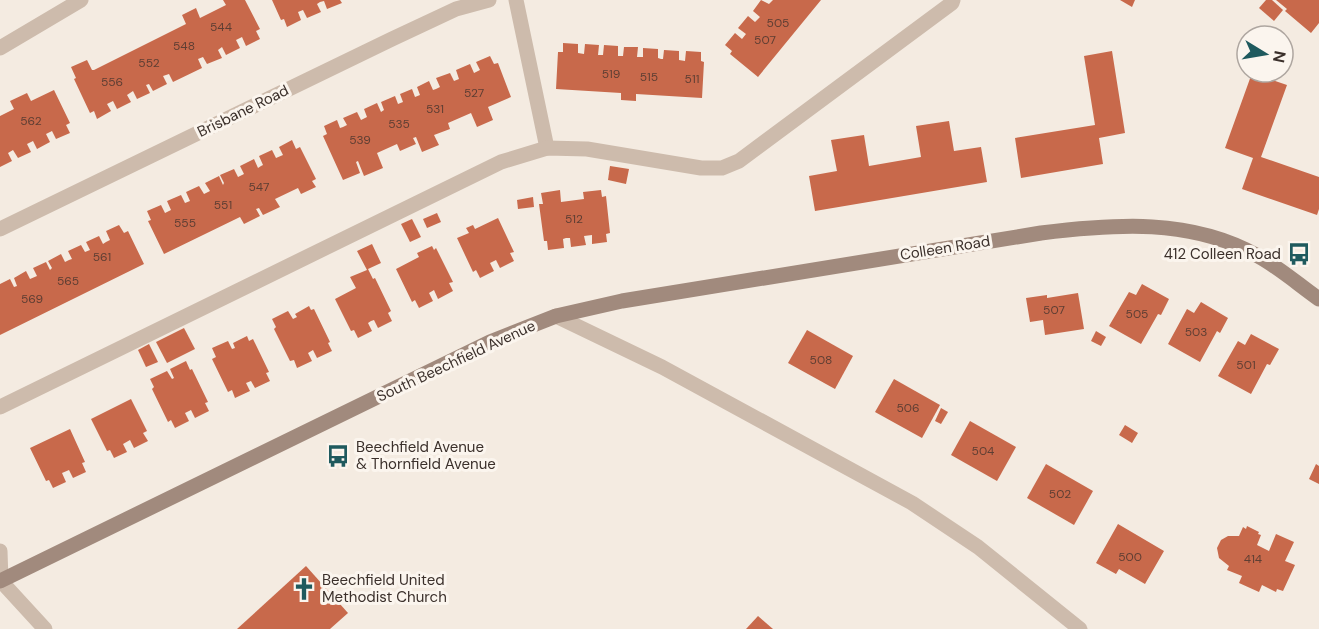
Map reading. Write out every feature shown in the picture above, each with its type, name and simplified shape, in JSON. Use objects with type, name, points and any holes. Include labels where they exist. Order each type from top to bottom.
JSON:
[{"type":"street","points":[[0,48],[81,0]]},
{"type":"street","name":"Brisbane Road","points":[[0,229],[456,9],[489,0]]},
{"type":"street","points":[[516,0],[547,148]]},
{"type":"street","points":[[0,407],[501,162],[547,148],[586,149],[700,168],[722,168],[739,161],[953,0]]},
{"type":"street","name":"Colleen Road","points":[[556,316],[622,301],[1041,233],[1105,226],[1160,226],[1212,236],[1258,256],[1319,299]]},
{"type":"street","points":[[556,316],[662,367],[912,503],[978,547],[1080,629]]},
{"type":"street","name":"South Beechfield Avenue","points":[[0,581],[490,342],[556,316]]},
{"type":"street","points":[[0,551],[0,581],[45,629]]},
{"type":"building","points":[[223,0],[245,0],[260,29],[256,31],[260,39],[246,46],[242,37],[236,40],[240,48],[226,55],[222,47],[218,50],[222,58],[207,64],[203,57],[198,59],[202,68],[173,82],[169,74],[163,76],[167,84],[153,91],[149,84],[146,85],[150,93],[137,99],[133,91],[127,95],[131,102],[117,109],[113,101],[107,104],[111,111],[97,119],[94,111],[90,113],[74,79],[76,78],[71,67],[87,60],[94,70],[186,24],[182,15],[196,8],[200,18],[226,5]]},
{"type":"building","points":[[272,0],[340,0],[342,3],[327,9],[324,1],[320,2],[317,4],[321,12],[307,18],[303,10],[298,12],[301,20],[287,27],[284,19],[281,20]]},
{"type":"building","points":[[761,0],[769,4],[773,0],[821,0],[758,77],[730,54],[732,51],[725,45],[735,33],[742,39],[746,34],[738,28],[748,16],[755,22],[760,17],[753,11]]},
{"type":"building","points":[[1120,0],[1135,0],[1132,7]]},
{"type":"building","points":[[1266,0],[1272,0],[1283,10],[1274,21],[1259,8]]},
{"type":"building","points":[[1276,0],[1319,0],[1319,23],[1311,33],[1285,11],[1287,9]]},
{"type":"building","points":[[563,43],[578,44],[578,53],[584,54],[585,44],[599,45],[598,55],[603,55],[604,45],[618,46],[618,56],[623,56],[624,47],[638,47],[637,57],[643,57],[643,48],[658,49],[658,58],[661,59],[663,59],[664,50],[679,51],[679,60],[685,61],[686,51],[701,52],[701,61],[704,62],[702,98],[636,94],[636,101],[621,100],[621,93],[556,89],[558,52],[563,52]]},
{"type":"building","points":[[1112,51],[1125,133],[1099,138],[1103,164],[1021,178],[1015,138],[1095,125],[1084,56]]},
{"type":"building","points":[[490,56],[494,64],[498,63],[511,97],[488,107],[493,120],[477,127],[471,113],[448,123],[450,129],[434,135],[439,145],[422,152],[416,137],[413,138],[416,144],[400,151],[397,144],[377,153],[383,168],[364,176],[358,161],[356,162],[360,173],[343,180],[323,136],[327,134],[324,126],[337,120],[340,128],[343,127],[347,125],[343,118],[357,112],[361,120],[367,117],[364,109],[377,103],[381,112],[384,110],[381,102],[395,96],[398,104],[403,102],[400,94],[412,89],[415,97],[420,95],[417,87],[429,81],[433,90],[436,89],[440,87],[436,78],[450,73],[454,81],[459,79],[456,70],[470,64],[474,73],[480,70],[476,62]]},
{"type":"building","points":[[1248,84],[1287,85],[1261,157],[1319,177],[1317,215],[1242,189],[1253,158],[1225,148]]},
{"type":"building","points":[[54,90],[70,123],[66,125],[70,133],[56,139],[52,131],[46,134],[50,142],[37,149],[33,141],[27,144],[31,152],[18,158],[13,150],[8,153],[12,161],[0,167],[0,116],[14,109],[10,101],[27,93],[31,101]]},
{"type":"building","points":[[949,121],[954,151],[981,147],[987,182],[815,211],[809,176],[837,171],[831,140],[864,135],[869,166],[921,157],[916,126]]},
{"type":"building","points":[[292,140],[296,149],[300,147],[316,179],[312,181],[316,187],[301,194],[298,188],[275,199],[280,207],[263,215],[259,208],[256,209],[260,216],[244,224],[240,217],[164,254],[148,221],[151,220],[147,211],[161,205],[165,213],[171,210],[167,201],[181,195],[185,203],[190,201],[186,192],[199,186],[204,194],[210,191],[205,183],[219,176],[223,185],[220,175],[234,169],[238,177],[244,174],[240,166],[254,159],[258,168],[263,165],[259,156],[272,150],[276,158],[283,155],[279,147]]},
{"type":"building","points":[[610,166],[629,169],[626,184],[608,180]]},
{"type":"building","points":[[560,190],[561,202],[584,199],[583,192],[601,190],[602,197],[606,196],[610,233],[606,234],[607,242],[592,244],[592,235],[584,236],[586,245],[571,247],[570,238],[566,238],[563,239],[564,248],[548,250],[547,241],[544,241],[539,204],[543,204],[541,193]]},
{"type":"building","points":[[533,197],[534,207],[518,209],[517,200]]},
{"type":"building","points":[[437,213],[441,222],[427,228],[423,219]]},
{"type":"building","points":[[498,218],[514,252],[510,253],[514,261],[500,268],[496,260],[490,263],[494,271],[480,278],[476,270],[473,272],[457,238],[469,233],[466,228],[473,225],[475,229]]},
{"type":"building","points":[[412,219],[421,237],[410,242],[401,224]]},
{"type":"building","points":[[119,225],[124,233],[128,231],[144,264],[0,335],[0,284],[10,279],[14,287],[17,286],[14,278],[26,271],[30,279],[37,276],[33,268],[46,262],[50,270],[52,268],[48,261],[61,254],[65,262],[72,259],[68,251],[81,245],[85,252],[90,250],[86,242],[99,236],[103,244],[110,240],[106,231]]},
{"type":"building","points":[[372,244],[381,263],[368,269],[373,279],[375,278],[391,311],[388,313],[392,321],[378,328],[374,320],[371,321],[368,323],[372,331],[358,338],[354,330],[351,331],[335,299],[356,288],[350,277],[367,270],[357,251]]},
{"type":"building","points":[[432,246],[434,250],[436,248],[453,282],[449,283],[453,291],[438,299],[434,290],[429,293],[433,301],[419,308],[415,300],[412,302],[396,269],[419,257],[417,253]]},
{"type":"building","points":[[1142,284],[1169,299],[1141,344],[1109,326],[1129,292],[1136,295]]},
{"type":"building","points":[[1078,293],[1084,329],[1045,335],[1043,320],[1030,322],[1026,298],[1047,295],[1047,298]]},
{"type":"building","points":[[1201,302],[1228,318],[1220,333],[1217,331],[1200,362],[1168,344],[1187,309],[1194,313]]},
{"type":"building","points":[[309,306],[311,310],[314,309],[332,351],[317,358],[313,350],[308,353],[312,361],[297,368],[294,360],[290,361],[274,329],[276,327],[272,319],[288,311],[293,319],[297,317],[295,314]]},
{"type":"building","points":[[184,328],[195,349],[167,363],[156,342]]},
{"type":"building","points":[[807,330],[853,356],[835,389],[788,363]]},
{"type":"building","points":[[1096,331],[1106,337],[1101,346],[1091,341]]},
{"type":"building","points":[[1251,334],[1279,349],[1270,365],[1267,364],[1251,394],[1218,376],[1238,341],[1245,345]]},
{"type":"building","points":[[247,336],[249,341],[253,339],[269,372],[266,373],[270,381],[255,388],[251,381],[246,383],[250,391],[235,398],[232,390],[228,392],[212,359],[216,357],[212,348],[228,341],[232,349],[235,348],[233,343]]},
{"type":"building","points":[[149,344],[158,362],[146,367],[138,350]]},
{"type":"building","points":[[186,361],[208,402],[205,403],[209,411],[195,418],[191,410],[185,413],[189,421],[175,428],[171,420],[168,422],[152,389],[154,387],[150,379],[167,371],[172,379],[174,378],[170,369]]},
{"type":"building","points":[[894,379],[940,405],[922,438],[875,412]]},
{"type":"building","points":[[131,399],[147,431],[143,433],[148,441],[134,448],[130,440],[123,444],[127,452],[114,458],[110,450],[107,451],[91,419]]},
{"type":"building","points":[[941,408],[948,412],[941,424],[935,421]]},
{"type":"building","points":[[970,421],[1016,447],[997,481],[951,455]]},
{"type":"building","points":[[1125,425],[1138,433],[1132,443],[1119,435]]},
{"type":"building","points":[[70,429],[85,462],[82,463],[86,472],[73,478],[69,470],[62,473],[66,482],[53,488],[49,480],[46,481],[30,448]]},
{"type":"building","points":[[1046,464],[1093,491],[1074,525],[1027,498]]},
{"type":"building","points":[[1316,464],[1319,466],[1319,484],[1309,479]]},
{"type":"building","points":[[1118,524],[1164,551],[1145,584],[1119,569],[1116,574],[1096,563]]},
{"type":"building","points":[[1247,526],[1261,535],[1257,545],[1269,551],[1276,534],[1294,542],[1285,561],[1295,565],[1283,591],[1277,589],[1276,592],[1262,585],[1259,592],[1239,583],[1242,576],[1227,570],[1229,566],[1219,558],[1217,548],[1221,540],[1228,536],[1239,536],[1243,527],[1246,529]]},
{"type":"building","name":"Beechfield United Methodist Church","points":[[306,566],[348,613],[330,629],[237,629]]},
{"type":"building","points":[[758,616],[773,629],[746,629]]},
{"type":"place","name":"412 Colleen Road","points":[[1299,254]]},
{"type":"place","name":"Beechfield Avenue & Thornfield Avenue","points":[[338,456]]},
{"type":"place","name":"Beechfield United Methodist Church","points":[[304,589]]}]
